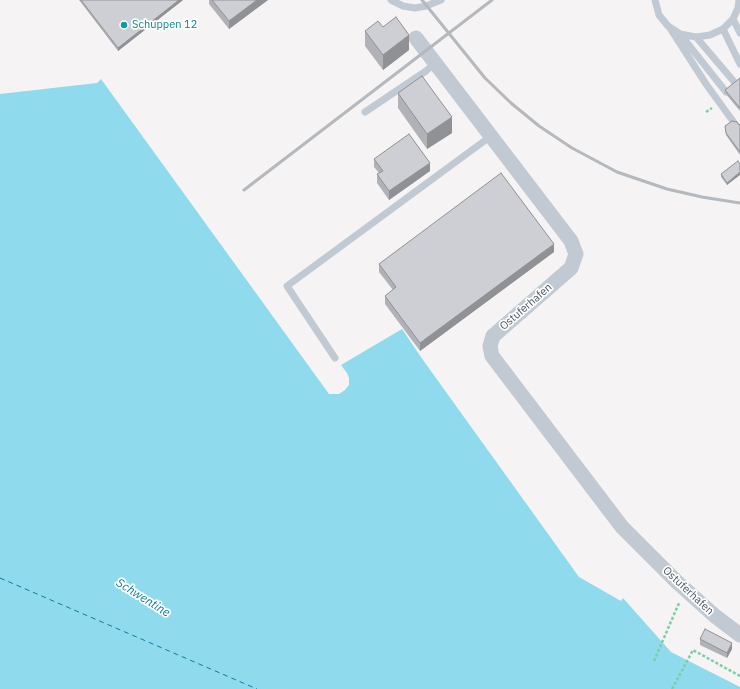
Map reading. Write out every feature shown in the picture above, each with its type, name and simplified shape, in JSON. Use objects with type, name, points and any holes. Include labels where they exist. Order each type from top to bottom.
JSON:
[{"type":"street","name":"Ostuferhafen","points":[[416,38],[571,240],[576,254],[571,268],[493,336],[490,346],[492,356],[622,527],[685,589],[715,616],[740,635]]},
{"type":"lane","points":[[391,0],[403,6],[415,8],[426,6],[441,0]]},
{"type":"lane","points":[[655,0],[660,15],[706,84],[735,124]]},
{"type":"lane","points":[[680,34],[696,37],[710,35],[723,29],[733,19],[739,6]]},
{"type":"lane","points":[[733,19],[740,33]]},
{"type":"lane","points":[[668,26],[680,34],[726,92]]},
{"type":"lane","points":[[723,29],[740,64]]},
{"type":"lane","points":[[696,37],[736,84]]},
{"type":"lane","points":[[365,112],[426,71],[435,63]]},
{"type":"lane","points":[[335,358],[287,286],[491,136]]},
{"type":"path","points":[[654,661],[685,589]]},
{"type":"path","points":[[674,689],[693,650],[740,676]]},
{"type":"water","name":"Schwentine","points":[[101,79],[329,394],[339,394],[349,385],[347,373],[341,365],[402,329],[579,577],[621,601],[623,598],[671,652],[740,687],[740,689],[0,689],[0,94],[97,83]]},
{"type":"building","name":"Schuppen 12","points":[[81,0],[179,0],[118,48]]},
{"type":"building","points":[[212,0],[257,0],[229,21]]},
{"type":"building","points":[[396,17],[409,35],[383,55],[365,31],[378,21],[383,27]]},
{"type":"building","points":[[422,76],[452,117],[427,134],[398,93]]},
{"type":"building","points":[[740,78],[740,108],[725,90]]},
{"type":"building","points":[[732,121],[737,122],[739,125],[740,124],[740,152],[726,133],[725,126]]},
{"type":"building","points":[[409,134],[430,163],[389,191],[377,174],[383,171],[374,159]]},
{"type":"building","points":[[738,161],[740,164],[740,172],[727,183],[721,174]]},
{"type":"building","points":[[501,173],[554,244],[420,343],[385,296],[396,287],[379,264]]},
{"type":"building","points":[[705,629],[732,643],[727,653],[700,639]]},
{"type":"ferry route","points":[[0,578],[257,689]]},
{"type":"railway","points":[[422,0],[485,78],[511,103],[539,126],[572,148],[617,172],[667,189],[702,197],[740,203]]},
{"type":"railway","points":[[244,190],[492,0]]},
{"type":"place","name":"Schuppen 12","points":[[124,25]]}]
